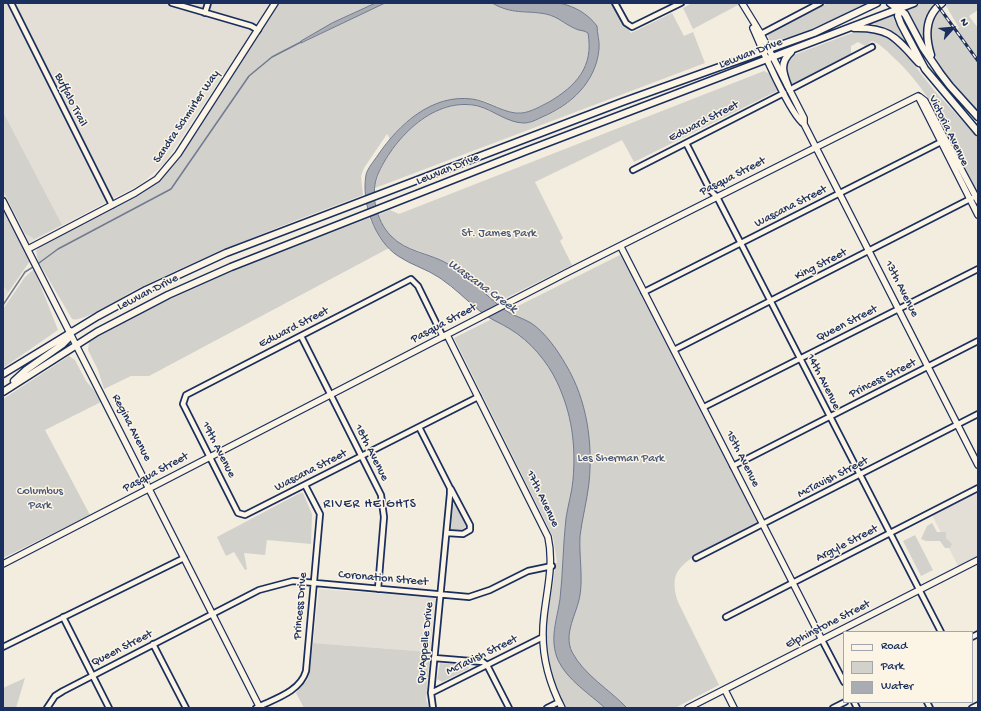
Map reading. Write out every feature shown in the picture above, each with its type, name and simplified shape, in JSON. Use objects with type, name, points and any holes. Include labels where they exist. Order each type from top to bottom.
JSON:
[{"type":"main road","name":"Lewvan Drive","points":[[3,374],[70,331],[134,296],[257,240],[814,33],[877,3]]},
{"type":"main road","points":[[890,3],[899,6],[905,14],[923,48],[950,86],[978,117]]},
{"type":"main road","name":"Lewvan Drive","points":[[5,390],[76,344],[121,319],[202,279],[555,140],[848,29],[899,6],[914,3]]},
{"type":"main road","points":[[932,60],[928,44],[928,25],[931,16],[942,3]]},
{"type":"main road","points":[[899,6],[898,16],[901,24],[925,69]]},
{"type":"main road","points":[[848,29],[865,28],[879,30],[893,36],[925,69],[978,132]]},
{"type":"main road","points":[[787,90],[782,65],[786,56],[793,50]]},
{"type":"main road","name":"Lewvan Drive","points":[[5,390],[26,370],[63,344],[68,339],[70,331]]},
{"type":"street","name":"Buffalo Trail","points":[[11,3],[112,205]]},
{"type":"street","points":[[172,3],[251,26],[258,30]]},
{"type":"street","points":[[205,13],[208,3]]},
{"type":"street","name":"Sandra Schmirler Way","points":[[28,249],[147,186],[156,179],[172,163],[275,3]]},
{"type":"street","points":[[615,3],[629,26],[637,26],[681,3]]},
{"type":"street","name":"13th Avenue","points":[[742,3],[787,90],[799,121],[804,124],[816,147],[978,465]]},
{"type":"street","points":[[761,34],[820,3]]},
{"type":"street","name":"13th Avenue","points":[[750,18],[761,34],[766,50]]},
{"type":"street","name":"Edward Street","points":[[633,170],[872,47]]},
{"type":"street","name":"Victoria Avenue","points":[[918,96],[975,199],[978,215]]},
{"type":"street","name":"Pasqua Street","points":[[3,564],[331,396],[518,298],[918,96]]},
{"type":"street","name":"Wascana Street","points":[[644,292],[944,141]]},
{"type":"street","name":"14th Avenue","points":[[686,142],[710,190],[717,197],[940,631]]},
{"type":"street","name":"King Street","points":[[674,350],[975,199]]},
{"type":"street","name":"Regina Avenue","points":[[3,200],[213,614],[258,707]]},
{"type":"street","name":"15th Avenue","points":[[621,246],[843,680]]},
{"type":"street","name":"Queen Street","points":[[704,407],[978,269]]},
{"type":"street","name":"Edward Street","points":[[186,395],[411,279]]},
{"type":"street","name":"17th Avenue","points":[[411,279],[418,286],[478,397],[544,527],[551,549],[552,566],[543,637],[548,672],[562,708]]},
{"type":"street","name":"18th Avenue","points":[[301,336],[381,495],[384,517],[378,589]]},
{"type":"street","name":"Princess Street","points":[[733,466],[978,341]]},
{"type":"street","name":"19th Avenue","points":[[186,395],[183,404],[238,513]]},
{"type":"street","name":"Wascana Street","points":[[238,513],[245,515],[478,397]]},
{"type":"street","name":"McTavish Street","points":[[696,558],[978,414]]},
{"type":"street","points":[[419,427],[470,525],[470,530],[463,534],[447,533]]},
{"type":"street","name":"Princess Drive","points":[[258,707],[292,690],[304,678],[320,514],[305,485]]},
{"type":"street","name":"Qu'Appelle Drive","points":[[433,708],[431,693],[450,488]]},
{"type":"street","name":"Argyle Street","points":[[726,617],[978,488]]},
{"type":"street","points":[[3,647],[184,558]]},
{"type":"street","name":"Elphinstone Street","points":[[688,708],[978,560]]},
{"type":"street","name":"Coronation Street","points":[[213,614],[260,590],[280,583],[293,581],[469,597],[477,595],[528,571],[552,566]]},
{"type":"street","name":"Queen Street","points":[[47,708],[55,696],[213,614]]},
{"type":"street","points":[[63,617],[109,708]]},
{"type":"street","name":"McTavish Street","points":[[431,693],[543,637]]},
{"type":"street","points":[[153,644],[186,708]]},
{"type":"street","points":[[434,658],[483,662],[487,665],[509,708]]},
{"type":"street","points":[[725,690],[734,708]]},
{"type":"street","points":[[546,708],[559,702]]},
{"type":"street","points":[[833,708],[843,703]]},
{"type":"street","points":[[972,708],[978,705]]},
{"type":"shaded area","points":[[3,3],[271,3],[165,163],[141,184],[23,246],[30,261],[3,301]]},
{"type":"shaded area","points":[[978,492],[978,558],[959,568],[932,515]]},
{"type":"shaded area","points":[[319,589],[435,598],[430,652],[313,643]]},
{"type":"green space","points":[[279,3],[376,3],[332,23],[302,43],[385,3],[492,3],[499,7],[513,11],[551,15],[576,29],[588,33],[588,56],[586,65],[581,74],[568,89],[549,102],[528,112],[516,113],[484,101],[458,99],[432,106],[420,112],[399,129],[390,139],[387,134],[364,168],[361,176],[363,195],[276,228],[219,252],[135,290],[94,313],[85,317],[72,319],[38,261],[36,251],[39,247],[142,193],[173,166]]},
{"type":"green space","points":[[559,3],[612,3],[619,18],[631,33],[672,13],[684,36],[693,32],[705,63],[375,188],[380,172],[388,156],[399,141],[426,117],[442,109],[459,105],[476,106],[507,118],[537,116],[556,111],[580,91],[590,77],[597,62],[599,46],[597,32],[590,19],[578,9]]},
{"type":"green space","points":[[692,3],[737,3],[738,5],[693,29],[683,8]]},
{"type":"green space","points":[[828,3],[868,3],[790,37],[778,40],[769,40],[768,35]]},
{"type":"green space","points":[[924,3],[935,4],[927,15],[924,23],[923,37],[920,39],[907,9]]},
{"type":"green space","points":[[978,3],[978,10],[969,16],[978,28],[978,112],[948,78],[933,52],[930,38],[932,24],[939,10],[955,30],[959,28],[945,4]]},
{"type":"green space","points":[[893,14],[894,20],[906,42],[904,43],[895,33],[882,26],[868,23]]},
{"type":"green space","points":[[872,32],[888,37],[912,62],[933,89],[978,138],[978,193],[951,138],[931,103],[906,70],[883,47],[878,44],[872,41],[865,46],[858,42],[851,46],[851,54],[792,84],[789,82],[786,75],[786,65],[791,56],[852,33]]},
{"type":"green space","name":"St. James Park","points":[[764,71],[772,75],[779,90],[634,162],[622,140],[535,182],[563,238],[560,241],[572,265],[496,303],[448,264],[438,258],[407,247],[398,242],[383,227],[378,215],[390,210],[399,214]]},
{"type":"green space","points":[[3,112],[62,225],[34,239],[25,233],[3,190]]},
{"type":"green space","points":[[3,209],[30,261],[8,292],[3,285]]},
{"type":"green space","points":[[369,218],[379,237],[389,248],[149,376],[131,376],[104,389],[98,370],[88,350],[89,342],[92,340],[158,305],[228,273]]},
{"type":"green space","name":"Les Sherman Park","points":[[622,254],[760,523],[727,538],[690,559],[681,567],[675,578],[675,588],[678,602],[719,685],[675,708],[565,708],[556,686],[546,641],[548,611],[555,563],[557,563],[553,537],[454,338]]},
{"type":"green space","points":[[34,269],[58,330],[3,368],[3,309],[25,277]]},
{"type":"green space","name":"Columbus Park","points":[[69,356],[75,360],[86,381],[97,394],[101,402],[45,430],[90,515],[3,558],[3,399]]},
{"type":"green space","points":[[300,493],[303,493],[312,514],[311,544],[267,540],[265,555],[244,553],[247,569],[245,570],[234,552],[226,556],[217,537]]},
{"type":"green space","points":[[455,503],[467,526],[460,531],[452,531],[451,529],[453,505]]},
{"type":"green space","points":[[932,523],[937,532],[946,532],[946,538],[952,544],[950,548],[945,548],[940,541],[926,541],[921,539],[927,526]]},
{"type":"green space","points":[[915,535],[933,570],[921,576],[903,541]]},
{"type":"green space","points":[[313,643],[430,652],[426,699],[429,708],[304,708],[296,693],[308,679]]},
{"type":"green space","points":[[440,663],[467,665],[469,667],[468,669],[442,682],[437,679]]},
{"type":"green space","points":[[25,678],[16,708],[3,708],[3,688]]},
{"type":"water","points":[[376,3],[385,3],[301,43],[301,41],[332,23]]},
{"type":"water","points":[[492,3],[559,3],[575,8],[589,17],[597,26],[599,46],[597,61],[587,82],[572,99],[563,106],[535,120],[524,123],[506,119],[478,106],[462,105],[447,107],[432,113],[418,122],[406,133],[386,159],[376,180],[374,197],[381,222],[391,236],[404,246],[448,264],[463,274],[505,310],[528,321],[536,327],[555,348],[573,378],[584,407],[587,422],[590,468],[588,490],[580,536],[580,595],[570,631],[570,645],[572,652],[583,668],[627,708],[605,708],[567,674],[555,652],[554,630],[560,599],[565,528],[572,485],[574,454],[572,430],[566,406],[553,374],[543,359],[524,339],[484,314],[440,278],[403,259],[390,249],[376,231],[368,209],[365,186],[366,175],[371,165],[386,143],[406,122],[430,106],[443,101],[472,99],[485,102],[510,112],[522,113],[539,107],[559,96],[575,82],[581,74],[588,56],[588,33],[578,30],[551,15],[513,11],[499,7]]},
{"type":"waterway","points":[[39,263],[58,249],[171,189],[249,76],[272,57],[301,42]]},
{"type":"waterway","points":[[3,305],[25,272],[33,267]]},
{"type":"railway","points":[[936,3],[978,61]]},
{"type":"district","name":"RIVER HEIGHTS","points":[[370,505]]},
{"type":"water label","name":"Wascana Creek","points":[[482,287]]}]
